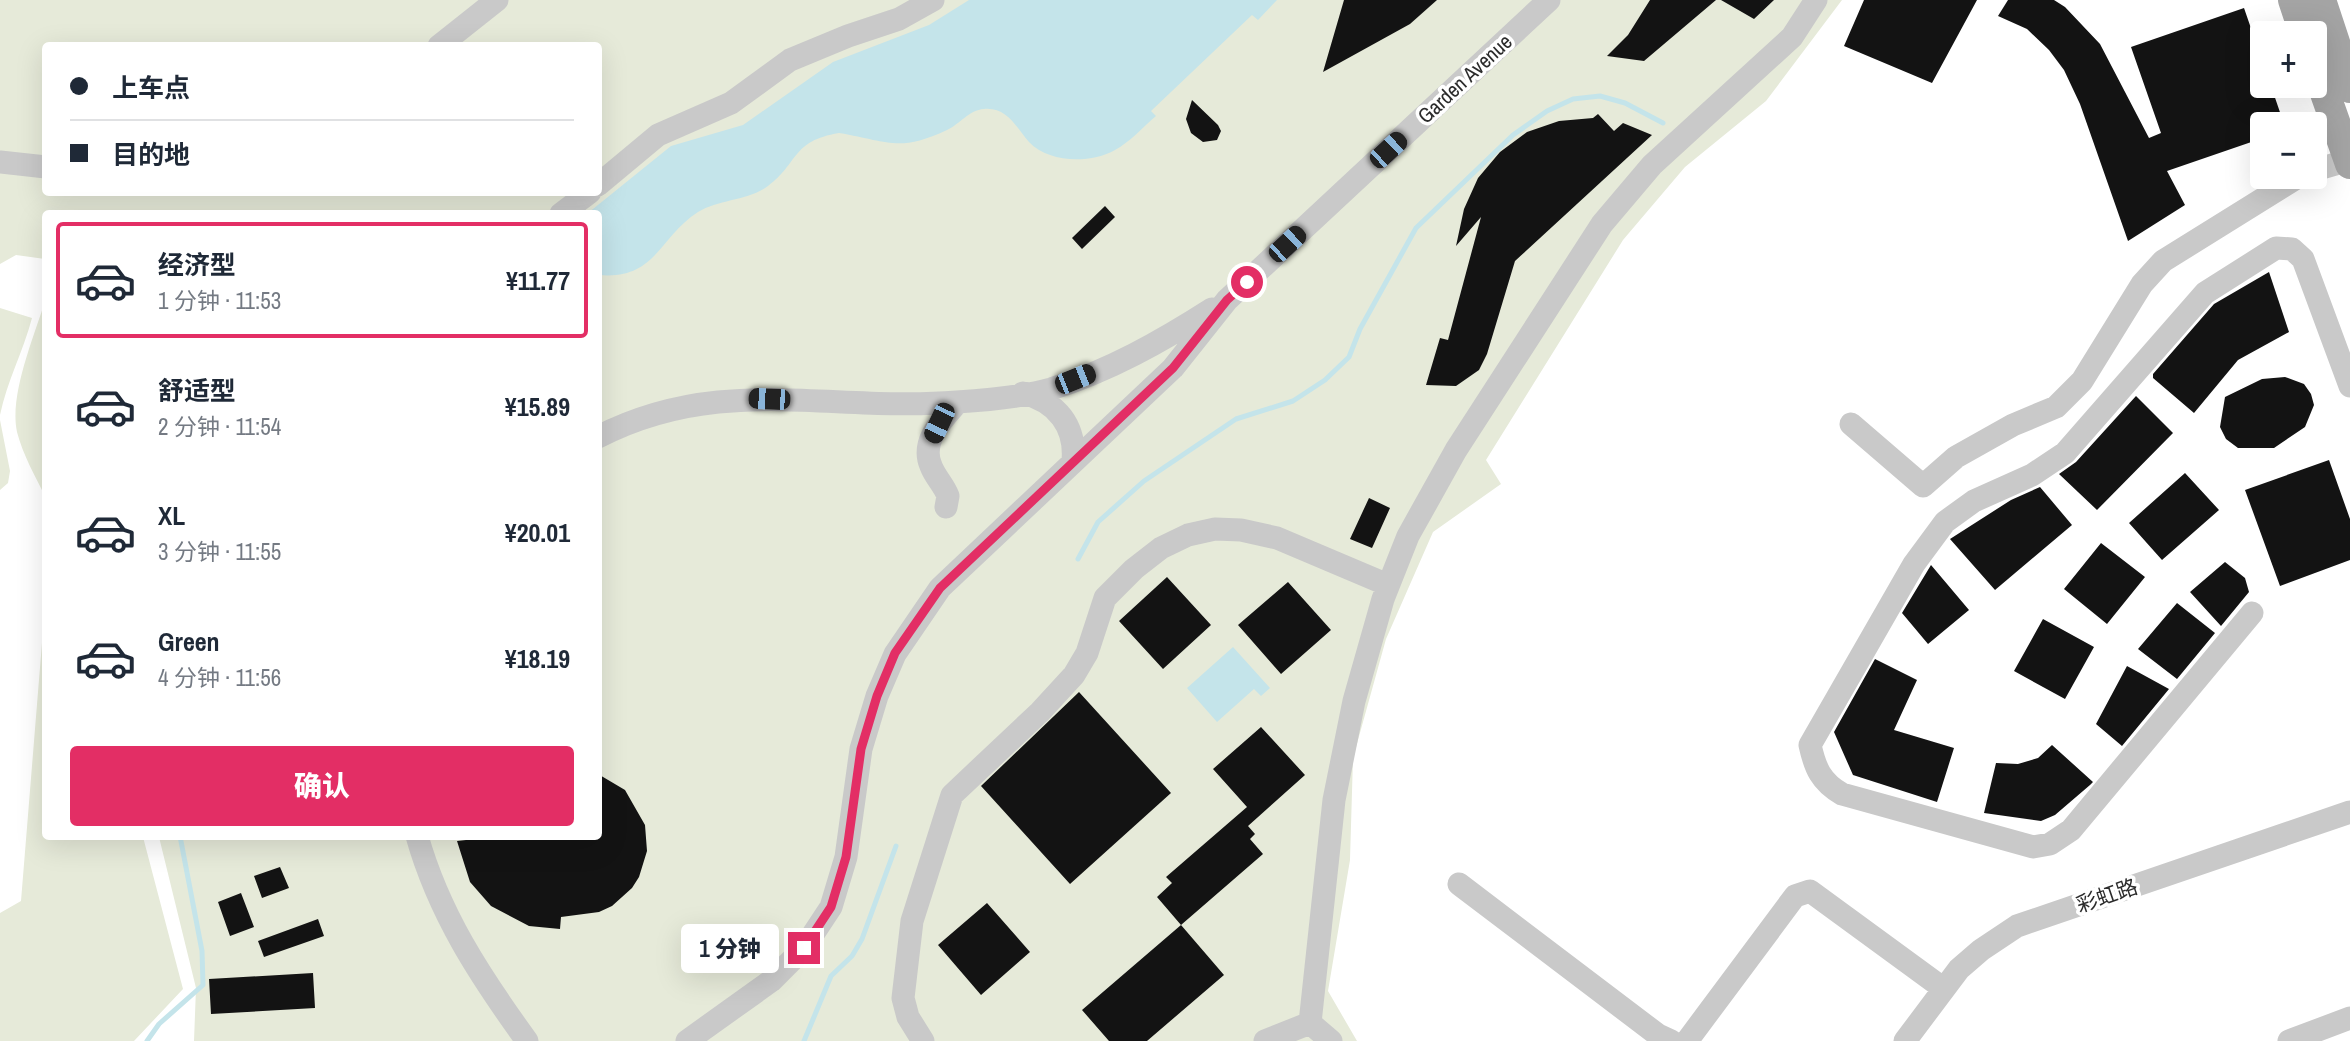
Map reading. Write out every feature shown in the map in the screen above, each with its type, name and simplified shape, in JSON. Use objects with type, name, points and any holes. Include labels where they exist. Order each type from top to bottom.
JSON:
[{"type":"main road","points":[[2292,0],[2300,21]]},
{"type":"main road","points":[[2321,0],[2350,88]]},
{"type":"main road","points":[[2327,98],[2349,162]]},
{"type":"street","points":[[444,42],[497,0]]},
{"type":"street","points":[[602,182],[658,135],[731,103],[790,60],[899,19],[933,0]]},
{"type":"street","name":"Garden Avenue","points":[[1227,300],[1549,0]]},
{"type":"street","points":[[1310,1023],[1334,800],[1354,701],[1388,585],[1408,536],[1456,450],[1602,224],[1653,165],[1792,37],[1816,0]]},
{"type":"street","points":[[0,162],[42,167]]},
{"type":"street","points":[[2327,167],[2349,162]]},
{"type":"street","points":[[1851,424],[1923,486],[1956,457],[2013,425],[2056,408],[2082,382],[2142,284],[2163,261],[2279,189]]},
{"type":"street","points":[[566,210],[585,196]]},
{"type":"street","points":[[2252,613],[2071,831],[2050,844],[2034,847],[1842,794],[1826,785],[1814,766],[1810,745],[1914,564],[1945,522],[1974,501],[2032,475],[2065,453],[2204,293],[2276,248],[2292,249],[2303,259],[2350,386]]},
{"type":"street","points":[[602,435],[631,420],[690,404],[742,398],[958,402],[1050,389],[1149,349],[1227,300]]},
{"type":"street","points":[[687,1041],[771,981],[804,948],[825,918],[846,857],[861,749],[877,696],[895,653],[940,588],[1173,368],[1227,300]]},
{"type":"street","points":[[1023,393],[1052,405],[1065,421],[1073,440],[1073,461]]},
{"type":"street","points":[[946,507],[948,496],[931,467],[930,442],[939,423],[958,402]]},
{"type":"street","points":[[923,1041],[908,1017],[904,998],[912,921],[952,795],[1040,712],[1074,675],[1087,653],[1105,598],[1134,569],[1161,548],[1188,535],[1215,528],[1277,537],[1388,585]]},
{"type":"street","name":"彩虹路","points":[[1905,1041],[1944,989],[1981,950],[2017,926],[2350,812]]},
{"type":"street","points":[[418,840],[433,888],[451,926],[486,985],[527,1041]]},
{"type":"street","points":[[1459,884],[1658,1035],[1671,1041]]},
{"type":"street","points":[[1688,1041],[1795,896],[1810,891],[1944,989]]},
{"type":"street","points":[[2289,1041],[2350,1018]]},
{"type":"street","points":[[1265,1041],[1310,1023]]},
{"type":"street","points":[[1310,1023],[1331,1041]]},
{"type":"green space","points":[[0,0],[1842,0],[1766,101],[1685,167],[1623,240],[1486,460],[1501,484],[1433,532],[1386,639],[1353,758],[1350,860],[1328,991],[1357,1041],[194,1041],[196,988],[160,840],[602,840],[602,210],[42,210],[42,259],[16,255],[0,264]]},
{"type":"green space","points":[[0,308],[32,318],[0,415]]},
{"type":"green space","points":[[42,310],[42,490],[22,449],[17,432],[16,401]]},
{"type":"green space","points":[[0,420],[10,471],[8,483],[0,490]]},
{"type":"green space","points":[[42,643],[42,840],[144,840],[183,989],[134,1041],[0,1041],[0,913],[21,901]]},
{"type":"water","points":[[969,0],[1277,0],[1258,20],[1252,15],[1151,111],[1156,116],[1121,147],[1105,155],[1070,159],[1047,154],[1029,142],[1005,115],[992,109],[974,112],[947,130],[930,137],[904,143],[882,142],[839,133],[812,141],[778,177],[760,191],[698,212],[645,264],[618,275],[602,275],[602,210],[592,210],[671,146],[743,125],[833,62],[929,25]]},
{"type":"water","points":[[1233,647],[1270,688],[1261,696],[1254,689],[1217,722],[1187,688]]},
{"type":"building","points":[[1344,0],[1437,0],[1410,24],[1323,72]]},
{"type":"building","points":[[1650,0],[1716,0],[1644,61],[1607,56],[1628,35]]},
{"type":"building","points":[[1721,0],[1774,0],[1754,19]]},
{"type":"building","points":[[1864,0],[1977,0],[1932,83],[1844,46]]},
{"type":"building","points":[[2008,0],[2054,0],[2065,7],[2100,44],[2149,138],[2161,133],[2131,47],[2244,8],[2250,25],[2250,98],[2275,98],[2280,112],[2250,112],[2250,142],[2167,171],[2185,205],[2128,241],[2080,104],[2064,70],[2049,50],[2027,29],[1998,16]]},
{"type":"building","points":[[1192,100],[1218,125],[1221,131],[1217,140],[1203,142],[1191,133],[1186,119]]},
{"type":"building","points":[[1598,114],[1614,131],[1623,123],[1652,135],[1515,261],[1487,354],[1479,370],[1456,386],[1426,385],[1440,338],[1448,340],[1481,217],[1456,246],[1464,209],[1478,178],[1500,152],[1527,132],[1559,121],[1593,118]]},
{"type":"building","points":[[1105,206],[1115,217],[1082,249],[1072,238]]},
{"type":"building","points":[[2269,272],[2289,332],[2238,360],[2194,413],[2153,378],[2153,374],[2214,304]]},
{"type":"building","points":[[2285,377],[2304,384],[2311,394],[2314,405],[2305,427],[2274,448],[2238,448],[2226,439],[2220,427],[2225,397],[2262,379]]},
{"type":"building","points":[[2136,396],[2173,433],[2097,510],[2059,474],[2076,462]]},
{"type":"building","points":[[2329,460],[2350,519],[2350,560],[2280,586],[2245,490]]},
{"type":"building","points":[[2185,473],[2219,510],[2162,560],[2129,523]]},
{"type":"building","points":[[2040,487],[2072,525],[1995,590],[1950,539],[2011,500]]},
{"type":"building","points":[[1369,498],[1390,508],[1372,548],[1350,539]]},
{"type":"building","points":[[2101,543],[2145,577],[2107,624],[2064,589]]},
{"type":"building","points":[[2225,562],[2245,578],[2249,592],[2221,626],[2190,592]]},
{"type":"building","points":[[1931,565],[1969,610],[1928,644],[1902,613]]},
{"type":"building","points":[[1167,577],[1211,625],[1163,669],[1119,621]]},
{"type":"building","points":[[1288,582],[1331,630],[1281,674],[1238,625]]},
{"type":"building","points":[[2177,603],[2215,633],[2177,679],[2138,649]]},
{"type":"building","points":[[2043,619],[2094,647],[2065,699],[2014,671]]},
{"type":"building","points":[[1875,659],[1917,680],[1894,730],[1954,748],[1937,802],[1853,775],[1834,732]]},
{"type":"building","points":[[2127,666],[2169,689],[2122,746],[2096,724]]},
{"type":"building","points":[[1079,692],[1171,793],[1070,884],[981,786]]},
{"type":"building","points":[[1261,727],[1305,775],[1248,826],[1255,834],[1250,839],[1263,854],[1181,925],[1157,897],[1172,883],[1166,877],[1247,807],[1213,769]]},
{"type":"building","points":[[2052,745],[2093,782],[2055,815],[2041,821],[1984,813],[1996,763],[2018,764],[2038,758]]},
{"type":"building","points":[[602,776],[625,790],[645,825],[647,851],[639,877],[632,888],[612,906],[599,912],[561,917],[560,929],[529,926],[491,906],[470,882],[457,841],[602,840]]},
{"type":"building","points":[[280,867],[289,888],[262,898],[254,876]]},
{"type":"building","points":[[241,893],[254,927],[230,936],[218,902]]},
{"type":"building","points":[[987,903],[1030,952],[981,995],[938,945]]},
{"type":"building","points":[[318,919],[324,936],[264,957],[258,941]]},
{"type":"building","points":[[1181,925],[1224,975],[1147,1041],[1109,1041],[1082,1010]]},
{"type":"building","points":[[313,973],[315,1008],[211,1014],[209,979]]},
{"type":"waterway","points":[[1078,559],[1098,522],[1144,481],[1236,419],[1293,401],[1325,380],[1349,357],[1360,329],[1416,228],[1513,135],[1547,111],[1573,99],[1600,96],[1625,103],[1663,123]]},
{"type":"waterway","points":[[147,1041],[159,1024],[203,985],[202,951],[181,840]]},
{"type":"waterway","points":[[804,1041],[831,976],[852,956],[862,939],[896,846]]},
{"type":"route","points":[[804,948],[831,907],[846,857],[861,749],[877,696],[895,653],[940,588],[1173,368],[1227,300],[1247,282]]}]
